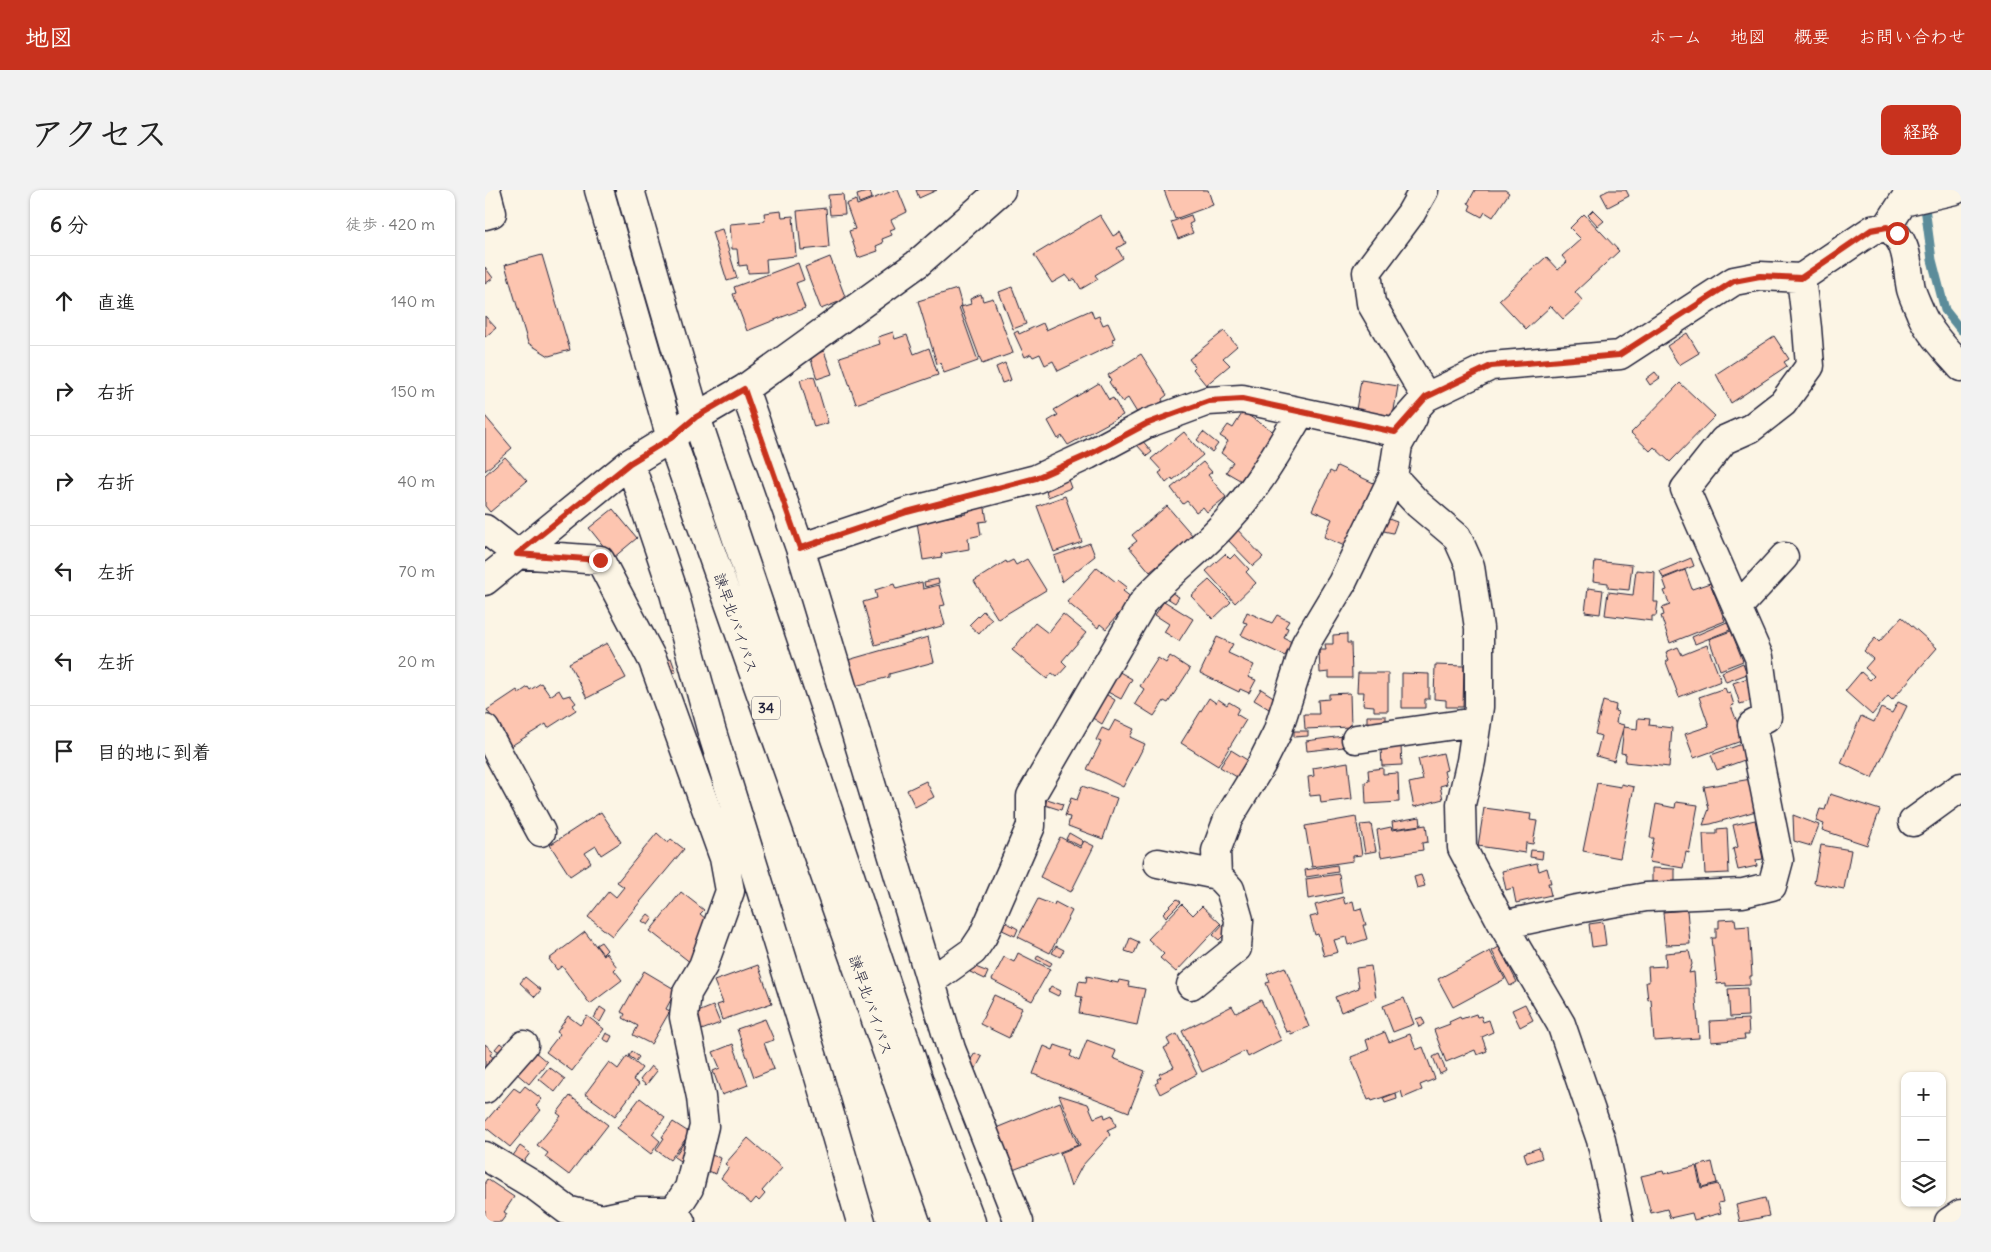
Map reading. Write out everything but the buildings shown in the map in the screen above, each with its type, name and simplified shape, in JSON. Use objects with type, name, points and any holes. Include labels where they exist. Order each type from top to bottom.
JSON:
[{"type":"main road","points":[[485,215],[492,213],[486,190]]},
{"type":"main road","name":"諫早北バイパス","points":[[599,190],[671,438],[947,1222]]},
{"type":"main road","name":"諫早北バイパス","points":[[630,190],[696,417],[926,1102],[971,1222]]},
{"type":"main road","points":[[485,581],[630,463],[671,438],[696,417],[744,389],[917,264],[1001,190]]},
{"type":"main road","points":[[1424,190],[1411,214],[1367,272],[1371,303],[1426,397]]},
{"type":"main road","points":[[1887,227],[1903,202],[1944,192]]},
{"type":"main road","points":[[800,548],[907,512],[1036,478],[1088,455],[1146,424],[1209,401],[1242,399],[1395,432],[1426,397],[1491,366],[1619,355],[1734,281],[1760,276],[1801,278],[1871,230],[1887,227],[1897,233],[1906,251],[1911,291],[1923,317],[1944,348],[1961,367]]},
{"type":"main road","points":[[1503,925],[1646,897],[1743,893],[1772,886],[1779,860],[1752,724],[1767,717],[1759,657],[1685,489],[1724,440],[1751,428],[1783,402],[1810,366],[1801,278]]},
{"type":"main road","points":[[744,389],[800,548],[951,1049],[1019,1222]]},
{"type":"main road","points":[[1217,875],[1216,851],[1228,819],[1261,765],[1277,734],[1307,643],[1342,584],[1393,477],[1398,445],[1426,397]]},
{"type":"main road","points":[[931,981],[973,951],[983,936],[1031,826],[1031,796],[1145,600],[1163,580],[1224,524],[1254,489],[1301,412]]},
{"type":"main road","points":[[630,463],[674,593],[711,729],[848,1172],[861,1222]]},
{"type":"main road","points":[[1393,477],[1418,504],[1457,537],[1471,566],[1479,628],[1479,707],[1471,761],[1461,804],[1462,848],[1503,925],[1561,1024],[1601,1140],[1619,1222]]},
{"type":"main road","points":[[485,529],[517,554],[600,560],[653,661],[724,858],[730,891],[703,966],[687,993],[684,1017],[701,1097],[704,1126],[689,1188],[678,1216],[639,1211],[602,1219],[567,1210],[535,1186],[485,1156]]},
{"type":"main road","points":[[1737,608],[1784,557]]},
{"type":"main road","points":[[1356,739],[1476,722]]},
{"type":"main road","points":[[485,729],[541,832]]},
{"type":"main road","points":[[1913,822],[1961,786]]},
{"type":"main road","points":[[1157,863],[1217,875],[1230,889],[1239,920],[1237,948],[1191,985]]},
{"type":"main road","points":[[485,1088],[524,1046]]},
{"type":"main road","points":[[1949,1222],[1961,1214]]},
{"type":"waterway","points":[[1924,200],[1932,260],[1945,310],[1961,330]]},
{"type":"route","points":[[600,560],[517,554],[630,463],[671,438],[696,417],[744,389],[800,548],[907,512],[1036,478],[1088,455],[1146,424],[1209,401],[1242,399],[1395,432],[1426,397],[1491,366],[1619,355],[1734,281],[1760,276],[1801,278],[1871,230],[1887,227],[1897,233]]}]
